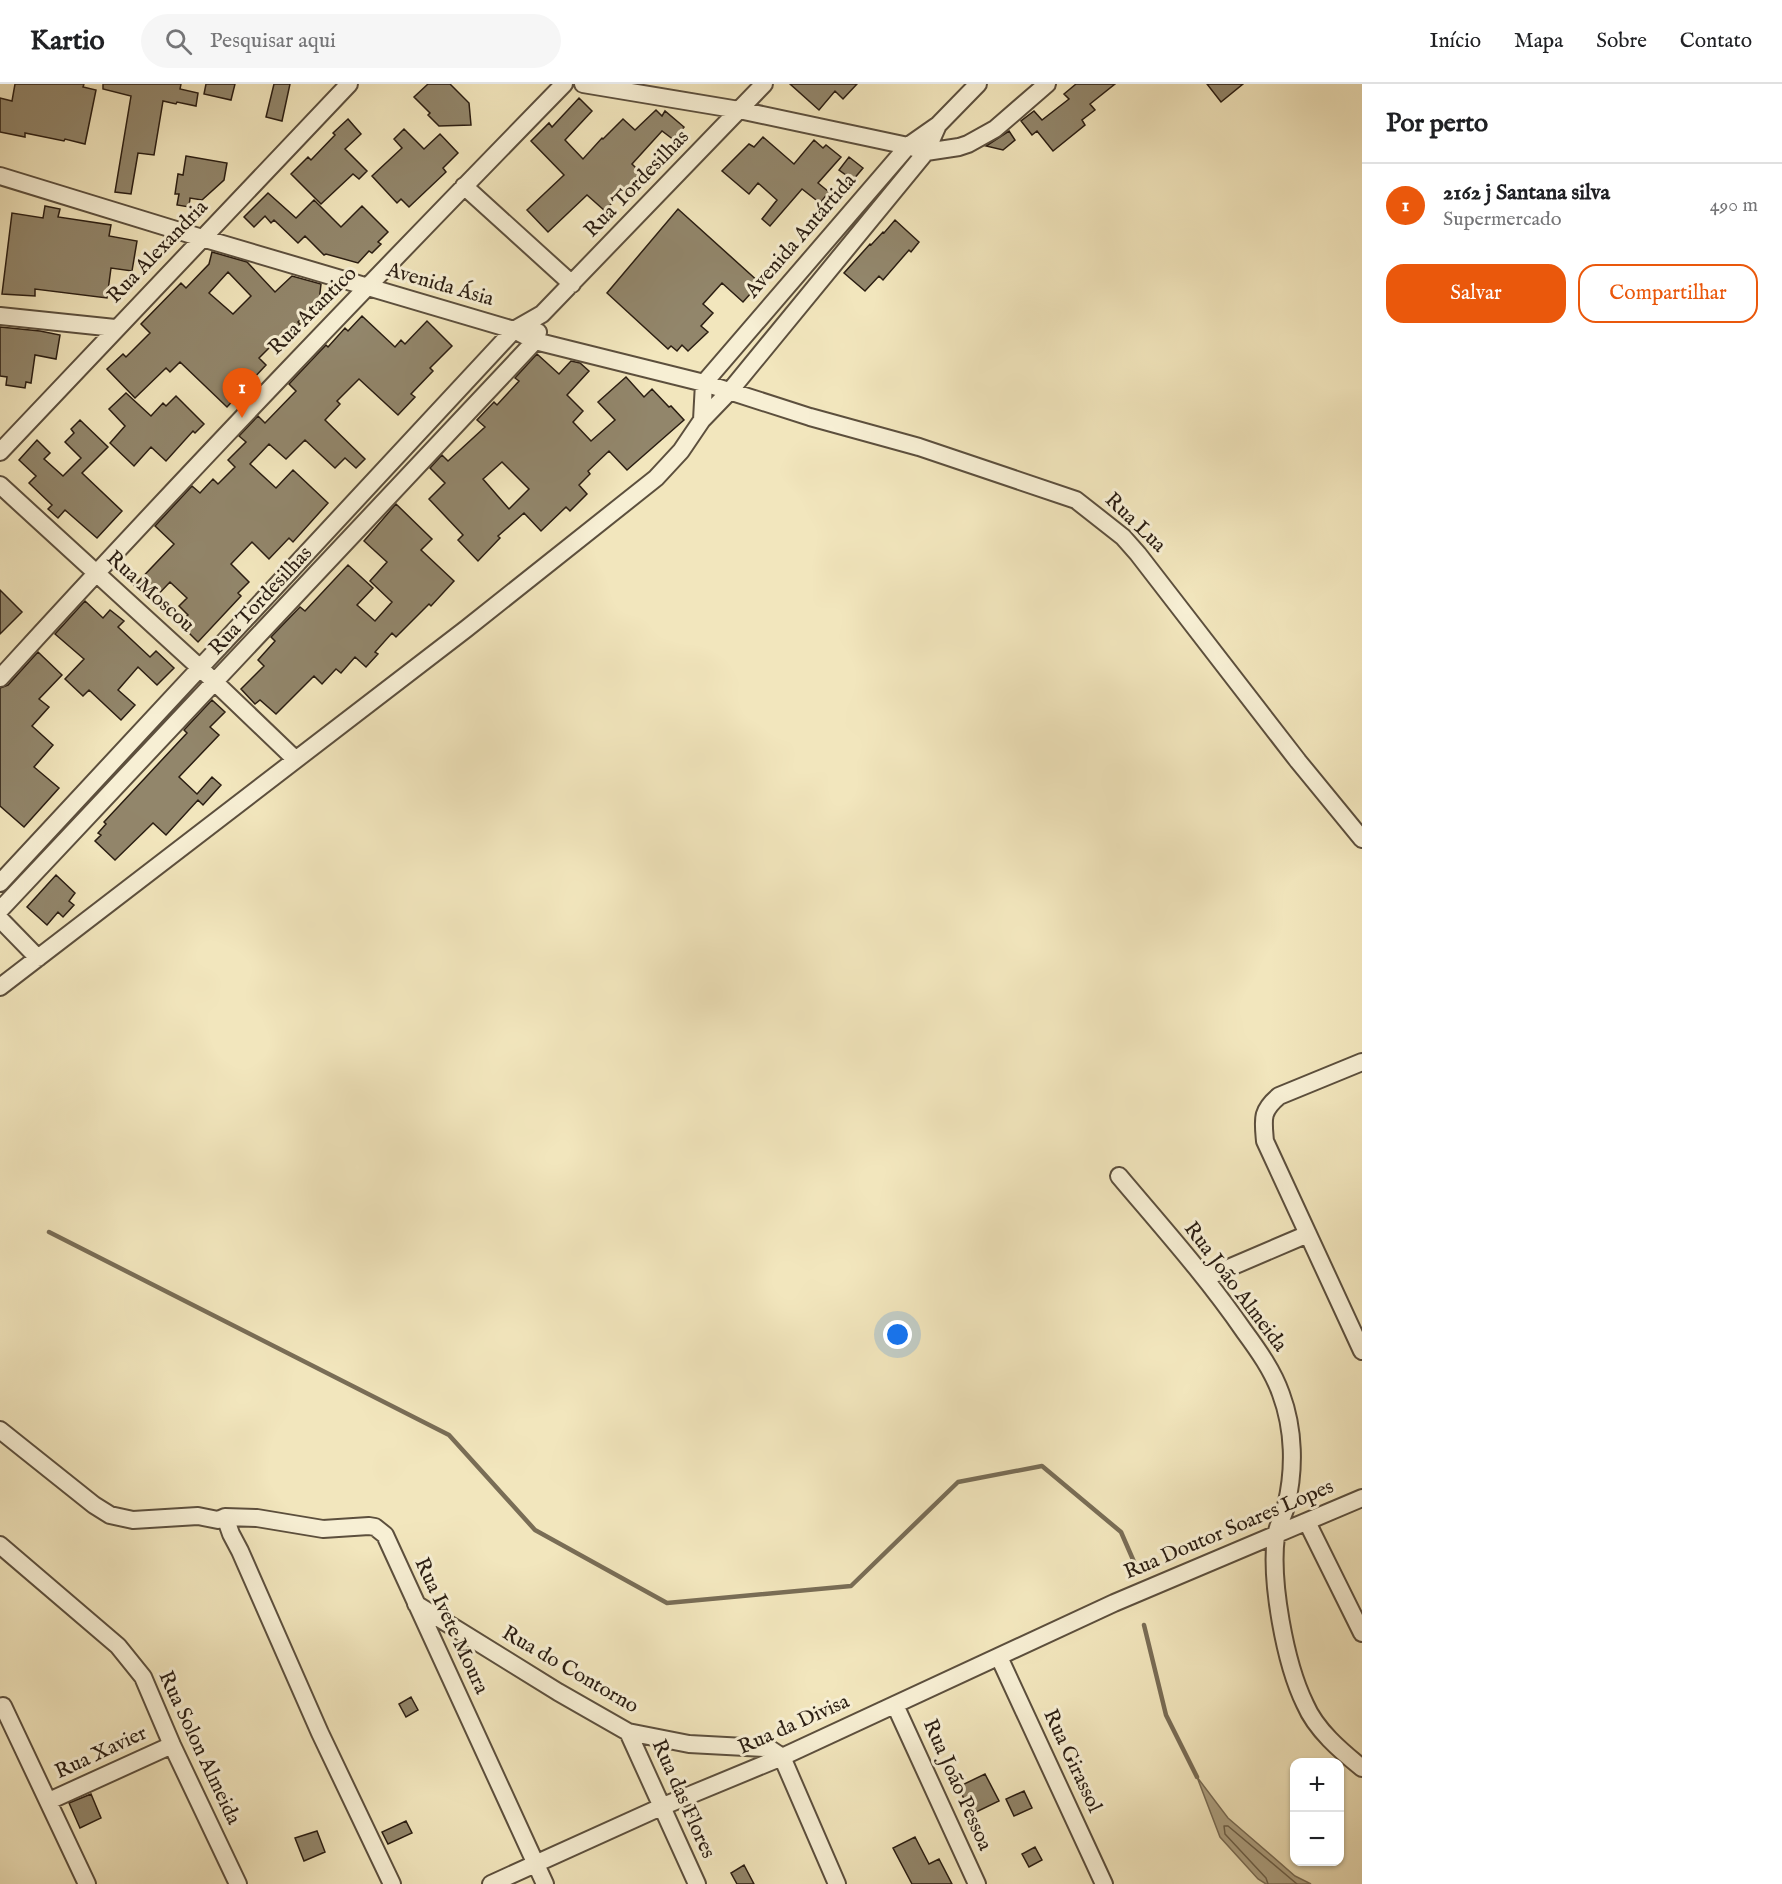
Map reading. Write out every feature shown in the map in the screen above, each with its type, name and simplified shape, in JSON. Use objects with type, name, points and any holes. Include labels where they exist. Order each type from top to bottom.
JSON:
[{"type":"street","name":"Rua Alexandria","points":[[0,452],[115,328],[349,84]]},
{"type":"street","name":"Rua Atantico","points":[[0,678],[298,358],[564,84]]},
{"type":"street","points":[[583,84],[739,110],[908,146],[926,152],[959,147],[987,134],[1047,84]]},
{"type":"street","name":"Rua Tordesilhas","points":[[0,883],[514,330],[542,314],[764,84]]},
{"type":"street","name":"Avenida Antártida","points":[[704,383],[908,146],[938,125],[978,84]]},
{"type":"street","name":"Avenida Antártida","points":[[0,987],[466,629],[656,478],[681,451],[702,420],[729,392],[926,152],[938,125]]},
{"type":"street","name":"Avenida Ásia","points":[[0,176],[514,330],[535,341],[704,383],[729,392]]},
{"type":"street","points":[[464,186],[572,284]]},
{"type":"street","name":"Rua Tordesilhas","points":[[0,910],[535,341],[542,314]]},
{"type":"street","points":[[0,316],[115,328]]},
{"type":"street","points":[[702,420],[704,383]]},
{"type":"street","name":"Rua Lua","points":[[729,392],[919,447],[1076,500],[1091,510],[1123,537],[1161,581],[1298,761],[1362,839]]},
{"type":"street","name":"Rua Moscou","points":[[0,485],[199,667],[295,759]]},
{"type":"street","points":[[0,919],[38,958]]},
{"type":"street","points":[[1362,1062],[1291,1089],[1270,1103],[1263,1117],[1265,1141],[1362,1351]]},
{"type":"street","name":"Rua João Almeida","points":[[1119,1176],[1205,1278],[1274,1377],[1283,1401],[1292,1459],[1286,1508],[1276,1533],[1274,1566],[1281,1620],[1294,1674],[1305,1705],[1321,1730],[1346,1756],[1362,1768]]},
{"type":"street","points":[[1205,1278],[1308,1234]]},
{"type":"street","name":"Rua Ivete Moura","points":[[0,1430],[94,1505],[110,1515],[134,1520],[198,1516],[218,1520],[225,1517],[257,1518],[323,1529],[369,1526],[375,1527],[385,1535],[545,1884]]},
{"type":"street","name":"Rua Doutor Soares Lopes","points":[[1114,1603],[1362,1498]]},
{"type":"street","points":[[225,1517],[320,1733],[392,1884]]},
{"type":"street","points":[[1307,1522],[1362,1633]]},
{"type":"street","name":"Rua Solon Almeida","points":[[0,1545],[118,1646],[142,1677],[238,1884]]},
{"type":"street","name":"Rua da Divisa","points":[[491,1884],[661,1807],[782,1756],[1114,1603]]},
{"type":"street","name":"Rua do Contorno","points":[[416,1604],[558,1692],[628,1732],[689,1744],[770,1749],[782,1756]]},
{"type":"street","name":"Rua Girassol","points":[[999,1657],[1104,1884]]},
{"type":"street","name":"Rua João Pessoa","points":[[895,1705],[977,1884]]},
{"type":"street","points":[[3,1706],[87,1884]]},
{"type":"street","name":"Rua das Flores","points":[[628,1732],[697,1884]]},
{"type":"street","name":"Rua Xavier","points":[[49,1801],[172,1745]]},
{"type":"street","points":[[782,1756],[837,1884]]},
{"type":"water","points":[[1197,1777],[1228,1818],[1295,1876],[1311,1884],[1266,1884],[1258,1879],[1220,1837]]},
{"type":"building","points":[[15,84],[84,84],[83,87],[96,90],[85,144],[25,133],[25,137],[0,132],[0,98],[12,101]]},
{"type":"building","points":[[103,84],[181,84],[180,89],[198,93],[196,106],[163,101],[154,155],[138,153],[131,194],[115,192],[131,96],[103,89]]},
{"type":"building","points":[[206,84],[235,84],[231,100],[204,94]]},
{"type":"building","points":[[274,84],[290,84],[282,121],[266,117]]},
{"type":"building","points":[[428,84],[450,84],[469,103],[471,125],[439,126],[414,97]]},
{"type":"building","points":[[790,84],[857,84],[843,99],[835,91],[819,110]]},
{"type":"building","points":[[1076,84],[1115,84],[1090,104],[1095,110],[1082,120],[1085,125],[1053,151],[1037,131],[1032,135],[1021,121],[1034,111],[1042,120],[1069,99],[1064,94]]},
{"type":"building","points":[[1207,84],[1243,84],[1221,102]]},
{"type":"building","points":[[579,98],[592,111],[565,140],[583,159],[623,119],[635,130],[656,110],[662,116],[665,111],[684,127],[674,140],[662,131],[632,164],[642,174],[625,192],[623,190],[605,211],[587,195],[548,232],[527,210],[564,175],[531,141],[549,123],[552,127]]},
{"type":"building","points":[[348,119],[361,134],[345,149],[367,171],[359,179],[353,174],[321,204],[291,174],[308,157],[311,160]]},
{"type":"building","points":[[404,129],[424,149],[440,134],[458,153],[443,168],[446,172],[409,207],[401,199],[397,203],[372,176],[402,148],[394,139]]},
{"type":"building","points":[[1009,131],[1015,140],[1003,150],[986,146]]},
{"type":"building","points":[[763,137],[794,164],[814,140],[823,148],[826,145],[841,157],[818,183],[829,192],[820,203],[802,189],[770,226],[762,219],[777,200],[758,183],[749,194],[722,171],[749,144],[754,147]]},
{"type":"building","points":[[186,156],[227,163],[224,180],[202,200],[190,198],[189,207],[177,205],[179,194],[175,194],[178,174],[183,175]]},
{"type":"building","points":[[849,157],[863,168],[853,180],[839,170]]},
{"type":"building","points":[[268,193],[296,218],[314,200],[341,227],[362,206],[388,232],[378,242],[381,244],[372,253],[369,251],[358,263],[324,255],[305,236],[298,243],[274,220],[271,223],[265,216],[254,227],[244,217]]},
{"type":"building","points":[[45,206],[60,209],[58,217],[111,225],[109,236],[137,241],[132,271],[111,268],[107,298],[35,289],[35,296],[2,294],[12,213],[43,218]]},
{"type":"building","points":[[678,209],[760,283],[743,302],[722,283],[703,304],[713,313],[701,326],[708,332],[688,351],[682,345],[677,351],[671,346],[668,349],[607,293]]},
{"type":"building","points":[[895,220],[919,242],[883,280],[879,276],[865,291],[844,273]]},
{"type":"building","points":[[212,252],[247,262],[275,292],[292,276],[321,284],[319,301],[298,322],[300,324],[289,334],[286,331],[259,358],[266,365],[227,407],[180,362],[170,372],[166,368],[135,398],[107,369],[123,354],[126,357],[150,333],[141,324],[181,283],[186,288],[209,264]],"holes":[[[228,272],[251,296],[233,314],[209,293]]]},
{"type":"building","points":[[362,316],[395,347],[401,340],[405,344],[427,321],[452,346],[430,368],[433,371],[411,394],[415,397],[398,415],[359,379],[337,401],[340,404],[325,420],[365,459],[356,468],[345,458],[335,468],[305,440],[286,459],[269,444],[250,464],[276,488],[293,470],[328,503],[293,542],[289,538],[269,559],[252,542],[231,564],[249,582],[238,593],[241,596],[198,642],[179,623],[188,615],[179,606],[187,598],[170,582],[151,602],[134,586],[174,544],[155,526],[192,486],[200,493],[213,479],[218,484],[235,467],[228,460],[246,442],[239,436],[258,416],[265,423],[296,391],[289,384],[326,345],[328,347],[345,328],[348,331]]},
{"type":"building","points":[[0,327],[60,335],[56,359],[35,355],[31,383],[26,382],[25,388],[6,385],[7,377],[0,376]]},
{"type":"building","points":[[537,354],[559,374],[571,361],[580,363],[589,371],[567,395],[583,411],[573,422],[591,441],[615,420],[598,402],[626,377],[644,397],[652,389],[684,420],[627,470],[609,451],[588,471],[590,474],[579,485],[587,494],[570,511],[566,507],[541,531],[524,513],[498,536],[500,538],[478,561],[458,540],[463,535],[429,499],[445,483],[430,468],[442,455],[448,461],[485,427],[477,420],[494,402],[497,405],[519,381],[515,378]],"holes":[[[502,462],[529,489],[509,509],[483,479]]]},
{"type":"building","points":[[126,393],[151,416],[163,403],[166,406],[176,396],[204,424],[195,433],[193,431],[166,461],[151,447],[134,466],[110,443],[125,426],[109,409]]},
{"type":"building","points":[[80,420],[108,447],[82,473],[122,511],[97,538],[65,510],[58,518],[48,509],[52,505],[29,483],[36,476],[19,460],[37,440],[50,453],[44,459],[63,476],[81,458],[65,442],[74,433],[71,429]]},
{"type":"building","points":[[396,504],[432,539],[421,550],[454,581],[431,606],[429,604],[396,637],[392,633],[375,652],[378,654],[366,667],[355,657],[341,673],[336,669],[322,684],[314,676],[276,714],[260,700],[255,704],[241,689],[264,666],[258,660],[275,641],[271,637],[300,607],[305,611],[348,565],[373,588],[357,605],[375,621],[392,602],[370,581],[387,562],[364,541]]},
{"type":"building","points":[[0,590],[22,612],[0,634]]},
{"type":"building","points":[[85,601],[103,618],[110,610],[124,621],[118,627],[150,657],[156,651],[174,668],[157,685],[138,667],[118,690],[135,705],[121,720],[89,690],[83,696],[65,679],[84,659],[55,634]]},
{"type":"building","points":[[38,652],[62,675],[39,699],[49,707],[32,726],[53,745],[34,767],[59,788],[24,827],[0,806],[0,688],[8,685]]},
{"type":"building","points":[[212,700],[225,712],[210,727],[219,735],[179,777],[197,794],[212,777],[221,785],[203,805],[198,800],[166,835],[153,823],[115,860],[95,841],[101,835],[98,833],[106,824],[104,822],[187,733],[184,730]]},
{"type":"building","points":[[56,875],[75,893],[69,901],[74,905],[63,917],[58,912],[47,925],[27,907]]},
{"type":"building","points":[[411,1697],[418,1710],[406,1717],[399,1704]]},
{"type":"building","points":[[985,1774],[999,1801],[972,1814],[958,1787]]},
{"type":"building","points":[[1024,1791],[1032,1808],[1014,1816],[1006,1799]]},
{"type":"building","points":[[91,1794],[101,1818],[80,1828],[69,1803]]},
{"type":"building","points":[[406,1821],[412,1833],[388,1844],[382,1832]]},
{"type":"building","points":[[317,1831],[325,1852],[304,1861],[295,1838]]},
{"type":"building","points":[[915,1837],[929,1864],[939,1859],[952,1884],[912,1884],[893,1848]]},
{"type":"building","points":[[1035,1847],[1042,1860],[1029,1867],[1022,1854]]},
{"type":"building","points":[[744,1865],[754,1884],[737,1884],[731,1873]]},
{"type":"waterway","points":[[49,1232],[449,1435],[535,1530],[667,1603],[851,1586],[958,1482],[1042,1466],[1121,1532],[1138,1571]]},
{"type":"waterway","points":[[1144,1625],[1166,1715],[1197,1777]]},
{"type":"place","name":"2162 j Santana silva","points":[[242,418]]}]
